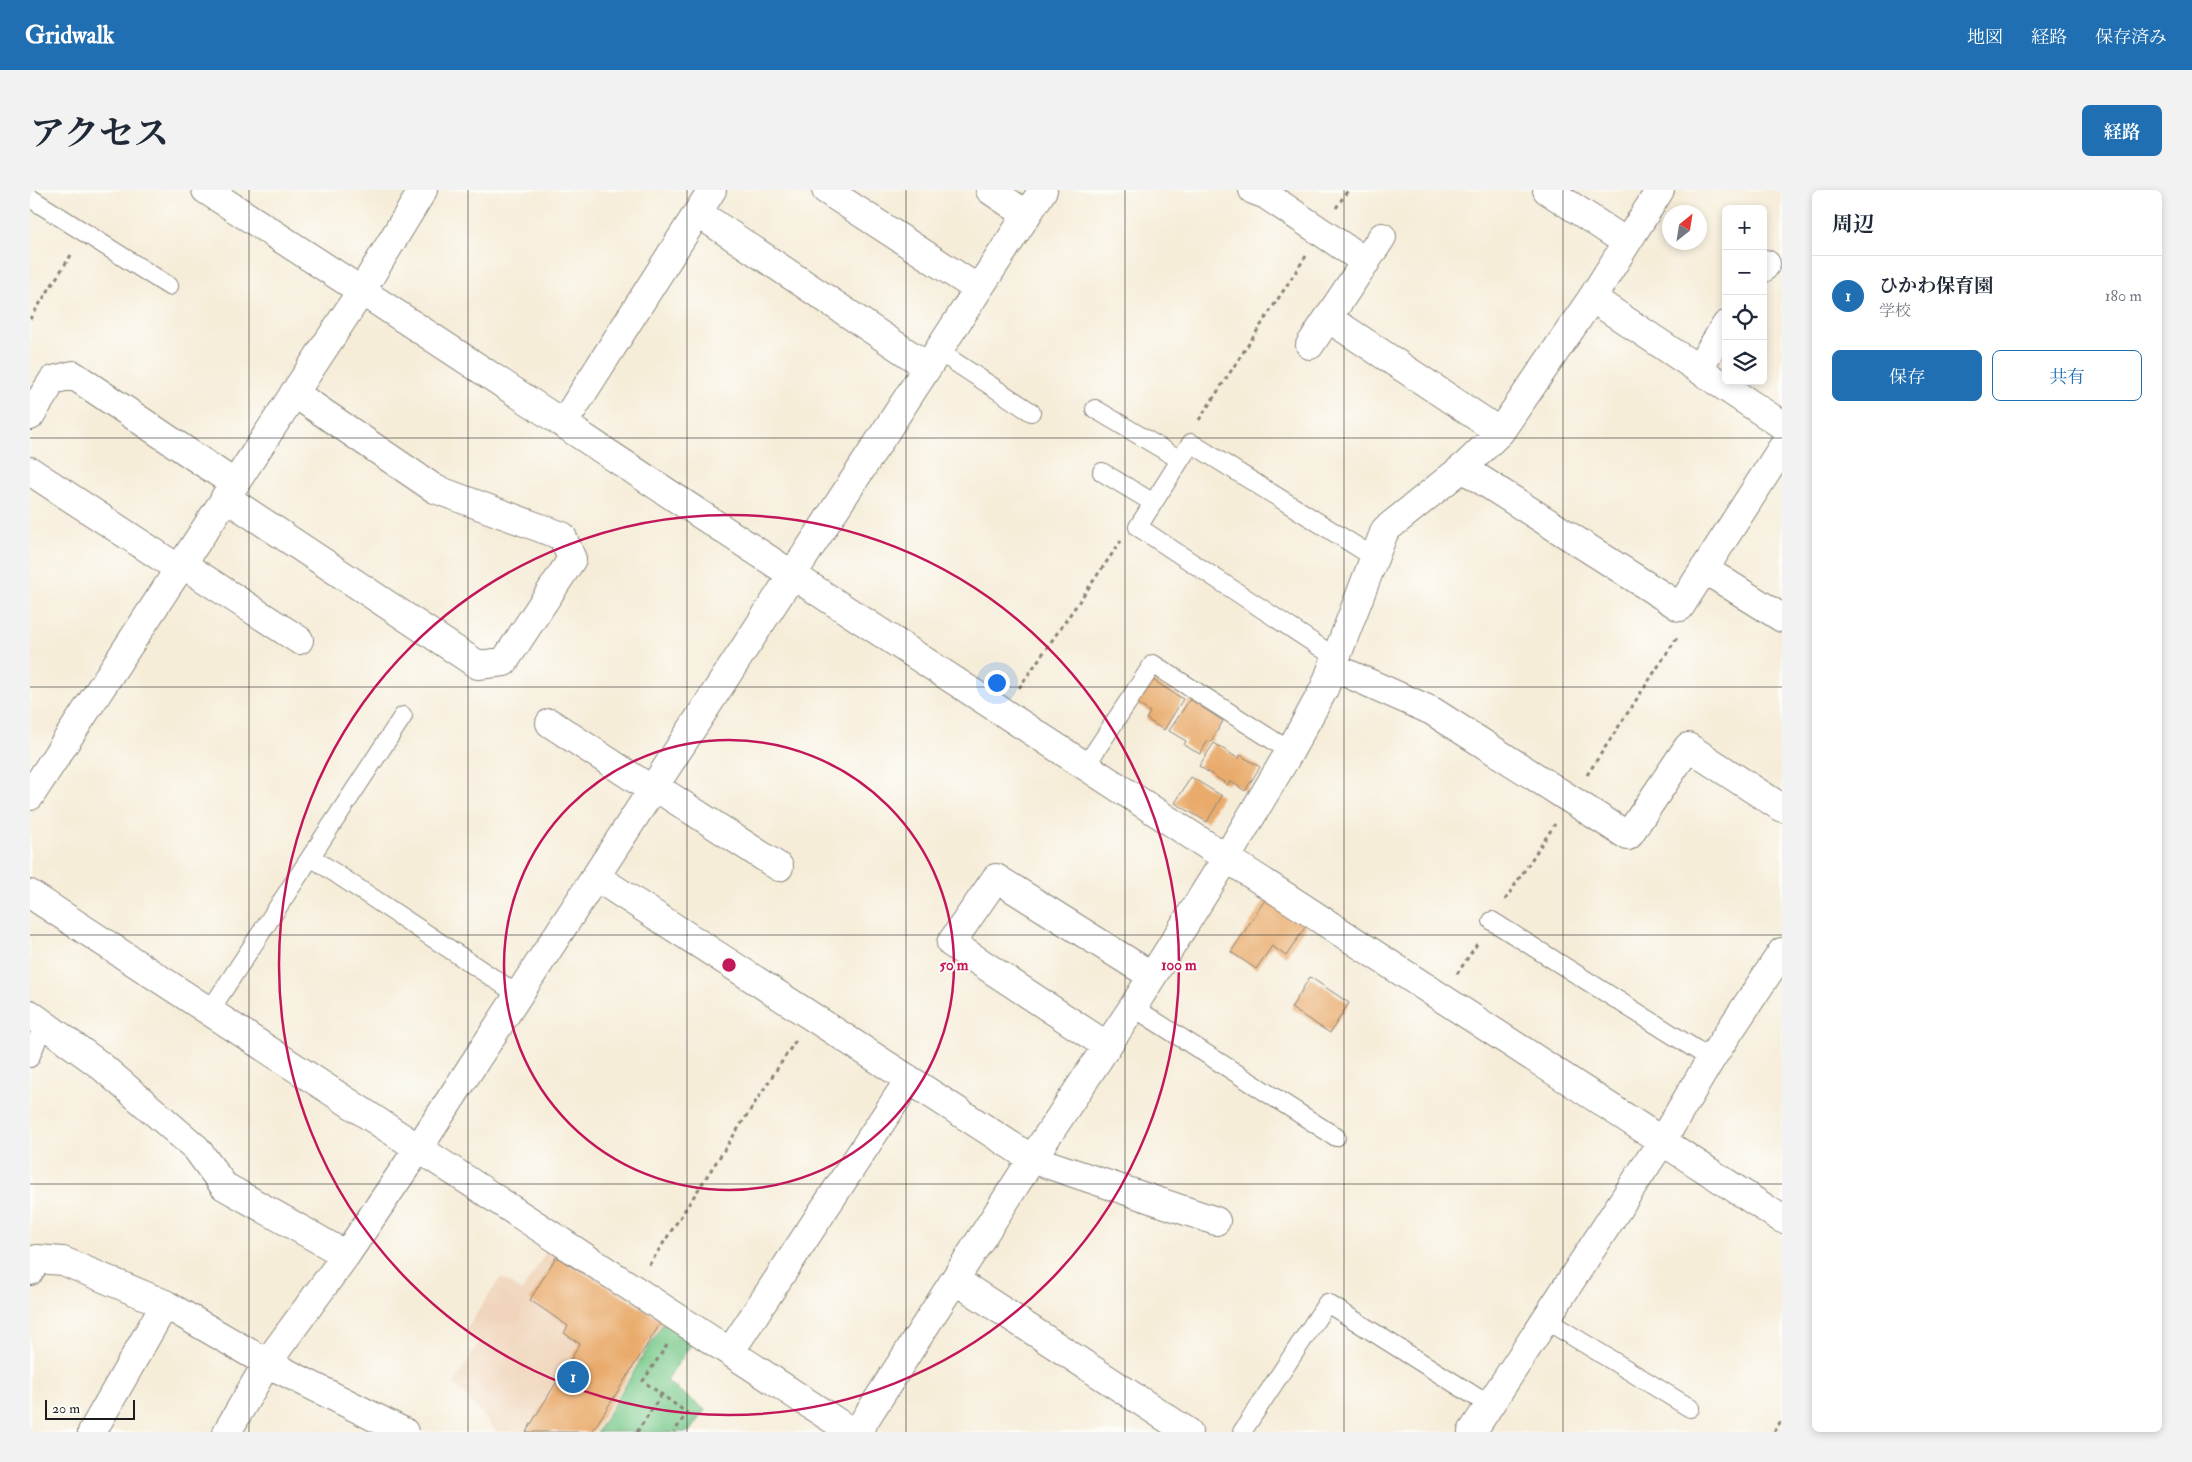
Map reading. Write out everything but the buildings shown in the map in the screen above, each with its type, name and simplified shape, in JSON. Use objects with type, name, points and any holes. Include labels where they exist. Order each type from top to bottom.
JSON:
[{"type":"street","points":[[206,190],[362,290],[792,575],[1086,764],[1441,999],[1782,1219]]},
{"type":"street","points":[[30,794],[362,290],[422,190]]},
{"type":"street","points":[[563,424],[712,190]]},
{"type":"street","points":[[826,190],[978,289]]},
{"type":"street","points":[[990,190],[1027,215]]},
{"type":"street","points":[[226,1432],[267,1363],[346,1255],[418,1148],[1043,190]]},
{"type":"street","points":[[1253,190],[1266,195],[1366,262]]},
{"type":"street","points":[[1547,190],[1626,242]]},
{"type":"street","points":[[857,1432],[1032,1159],[1133,1007],[1227,857],[1290,751],[1334,662],[1385,530],[1466,465],[1500,432],[1592,298],[1660,190]]},
{"type":"street","points":[[698,213],[933,359]]},
{"type":"street","points":[[1310,345],[1382,237]]},
{"type":"street","points":[[1592,298],[1782,425]]},
{"type":"street","points":[[1328,318],[1500,432]]},
{"type":"street","points":[[1698,369],[1722,332]]},
{"type":"street","points":[[30,416],[53,380],[73,375],[230,491],[478,665],[504,662],[572,559],[562,536],[435,489],[294,393]]},
{"type":"street","points":[[1466,465],[1472,474],[1680,608],[1782,448]]},
{"type":"street","points":[[30,471],[299,640]]},
{"type":"street","points":[[1704,568],[1782,618]]},
{"type":"street","points":[[1334,662],[1432,711],[1628,836],[1688,747],[1782,808]]},
{"type":"street","points":[[550,723],[779,867]]},
{"type":"street","points":[[596,877],[1032,1159],[1216,1221]]},
{"type":"street","points":[[1107,1046],[951,942],[996,878],[1152,976]]},
{"type":"street","points":[[30,894],[852,1432]]},
{"type":"street","points":[[1472,1432],[1662,1141],[1711,1058],[1782,952]]},
{"type":"street","points":[[37,1018],[100,1065],[196,1148],[224,1186],[346,1255]]},
{"type":"street","points":[[730,1352],[909,1080]]},
{"type":"street","points":[[30,1271],[37,1258],[63,1261],[165,1304],[267,1363],[404,1432]]},
{"type":"street","points":[[955,1280],[1188,1432]]},
{"type":"street","points":[[92,1432],[165,1304]]},
{"type":"lane","points":[[30,198],[168,286]]},
{"type":"lane","points":[[933,359],[1031,412]]},
{"type":"lane","points":[[1095,409],[1179,459]]},
{"type":"lane","points":[[1334,662],[1138,527],[1179,459],[1191,443],[1375,556]]},
{"type":"lane","points":[[1102,472],[1152,502]]},
{"type":"lane","points":[[1086,764],[1153,664],[1290,751]]},
{"type":"lane","points":[[209,1012],[403,716]]},
{"type":"lane","points":[[311,857],[517,994]]},
{"type":"lane","points":[[1492,921],[1711,1058]]},
{"type":"lane","points":[[1133,1007],[1336,1137]]},
{"type":"lane","points":[[30,1058],[37,1018]]},
{"type":"lane","points":[[1242,1432],[1327,1303],[1489,1405]]},
{"type":"lane","points":[[1546,1320],[1690,1408]]},
{"type":"path","points":[[1191,443],[1192,431],[1348,190]]},
{"type":"path","points":[[30,319],[86,234]]},
{"type":"path","points":[[1004,712],[1128,532],[1138,527]]},
{"type":"path","points":[[634,1289],[812,1017]]},
{"type":"path","points":[[674,1432],[687,1413],[643,1381],[683,1322]]},
{"type":"path","points":[[637,1432],[662,1394]]},
{"type":"path","points":[[1774,1432],[1782,1419]]},
{"type":"shaded area","points":[[550,1246],[663,1320],[595,1432],[497,1432],[454,1383],[480,1341],[465,1331],[501,1277],[522,1291]]},
{"type":"green space","points":[[665,1320],[694,1340],[666,1381],[705,1410],[689,1432],[597,1432]]},
{"type":"place","name":"ひかわ保育園","points":[[573,1377]]}]
